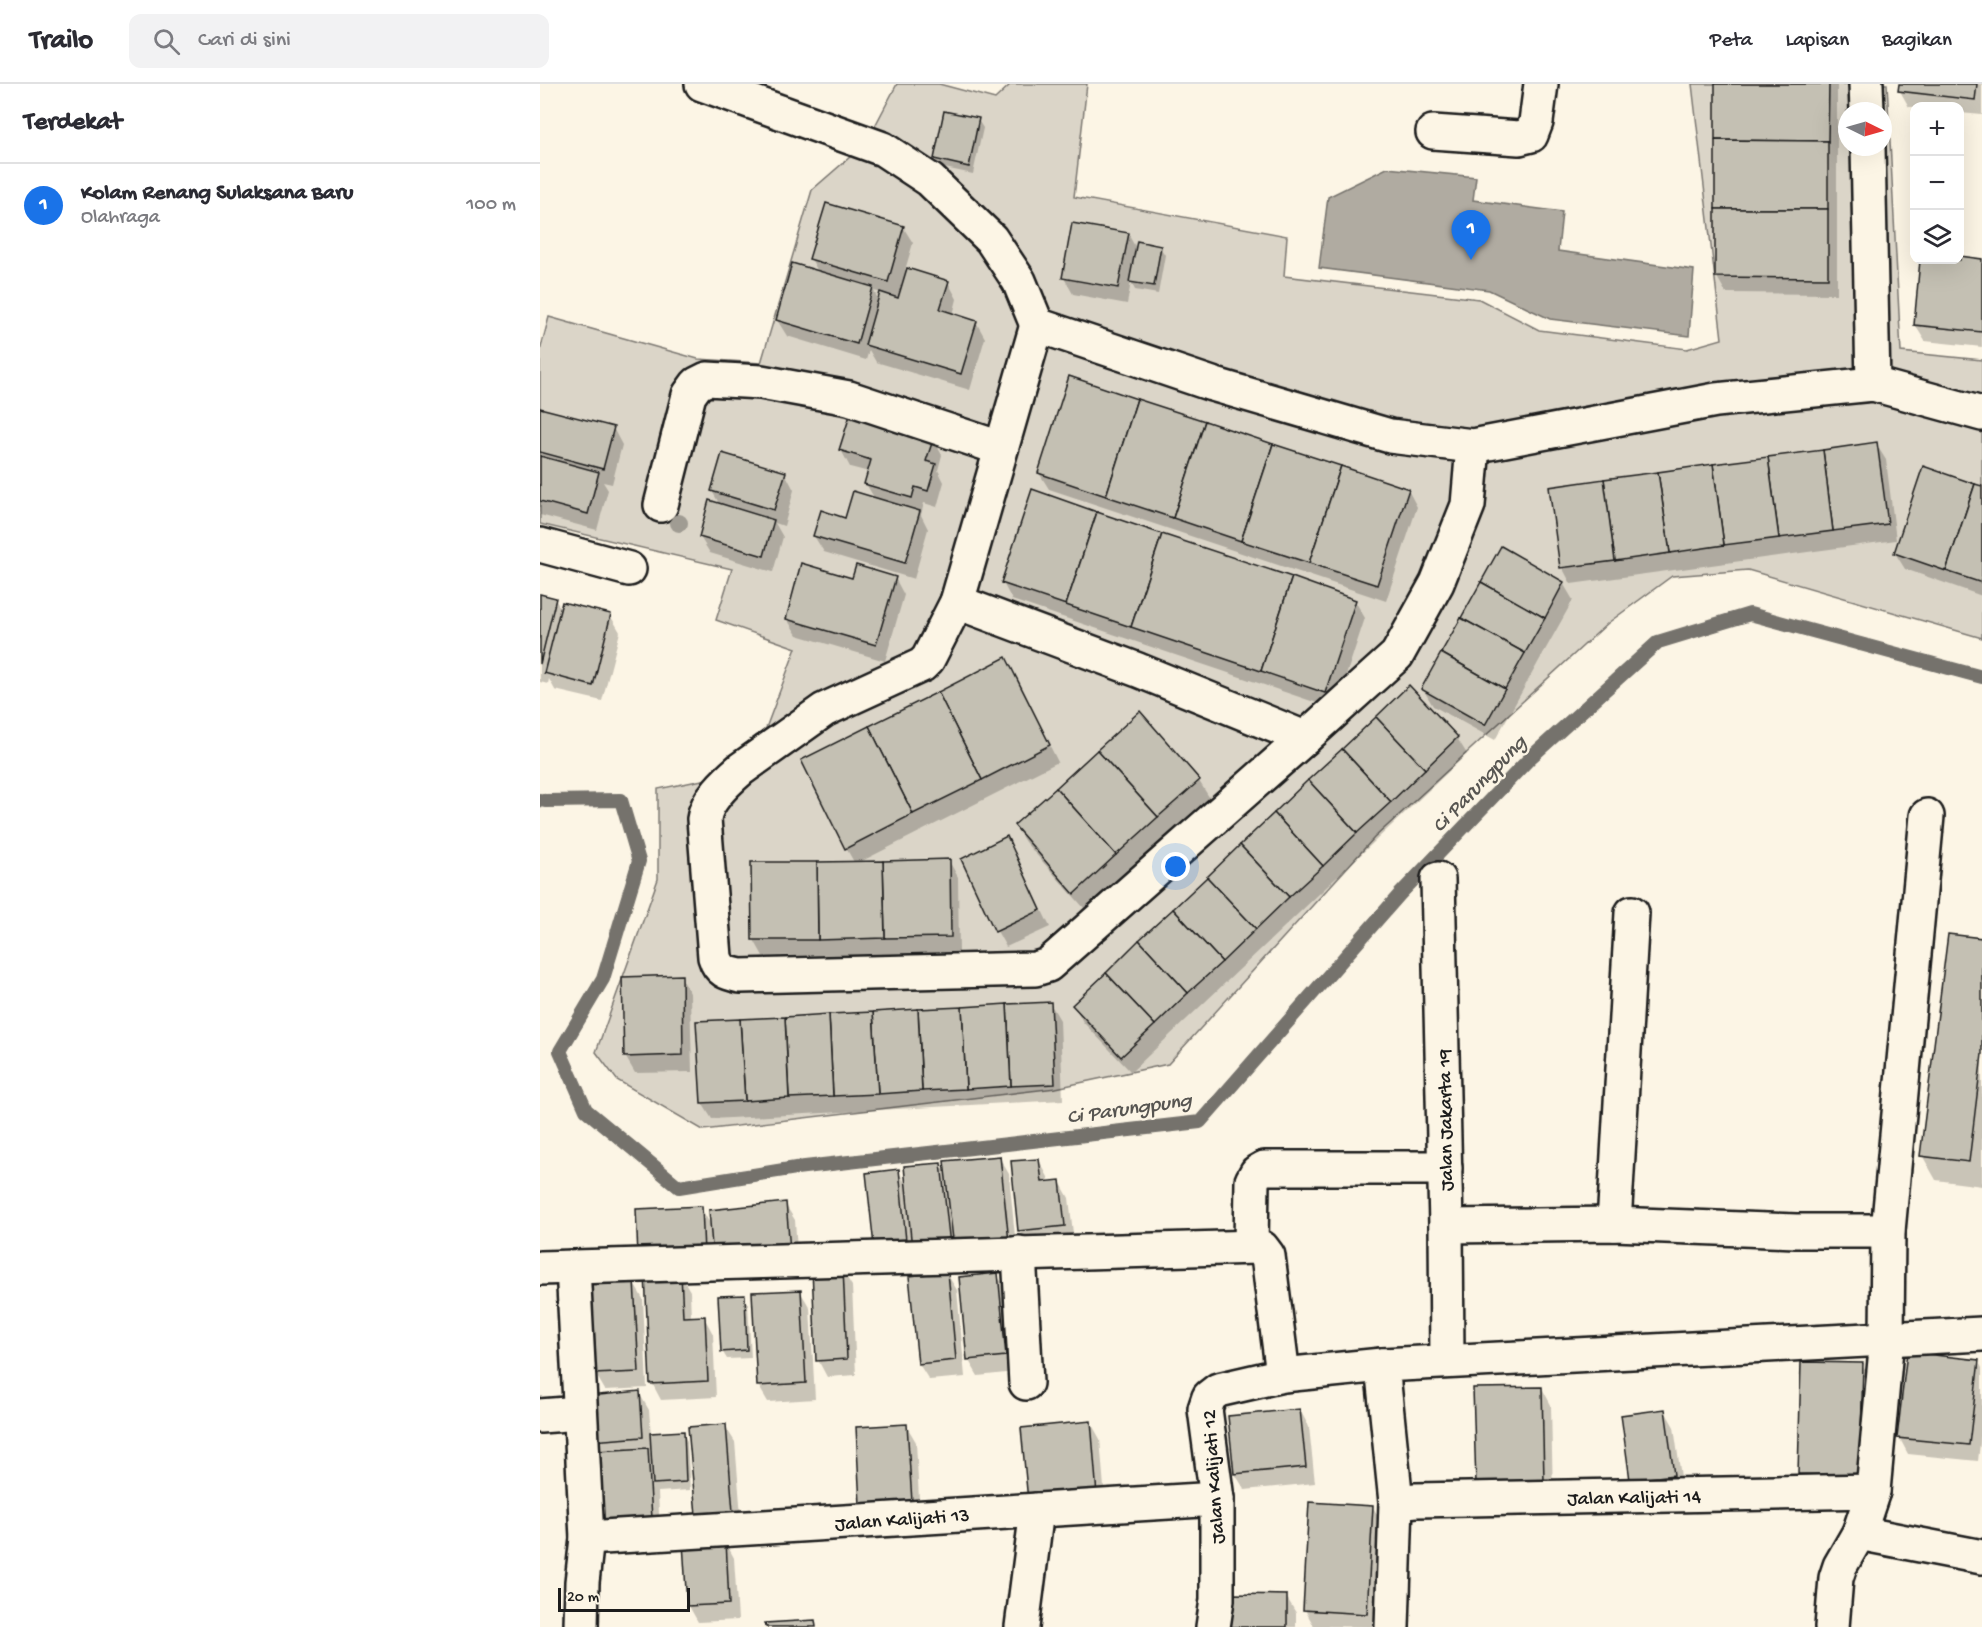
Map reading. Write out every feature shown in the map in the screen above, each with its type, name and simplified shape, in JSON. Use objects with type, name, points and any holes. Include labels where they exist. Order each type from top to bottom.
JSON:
[{"type":"street","points":[[702,84],[883,149],[930,180],[991,239],[1018,281],[1038,325],[1000,448],[957,602],[928,659],[922,664],[824,710],[730,778],[707,806],[704,819],[715,957],[722,971],[740,976],[1035,969],[1048,965],[1397,655],[1437,583],[1468,505],[1473,446]]},
{"type":"street","points":[[1433,132],[1520,138],[1531,135],[1536,122],[1541,84]]},
{"type":"street","points":[[1866,84],[1867,102]]},
{"type":"street","points":[[1868,156],[1873,384]]},
{"type":"street","points":[[1038,325],[1212,384],[1390,436],[1473,446],[1716,400],[1873,384],[1982,414]]},
{"type":"street","points":[[661,505],[689,395],[697,384],[707,379],[761,382],[849,398],[1000,448]]},
{"type":"street","points":[[540,545],[629,569]]},
{"type":"street","points":[[957,602],[1138,669],[1305,738]]},
{"type":"street","points":[[1832,1627],[1836,1578],[1840,1566],[1859,1533],[1873,1491],[1887,1338],[1888,1231],[1927,816]]},
{"type":"street","name":"Jalan Jakarta 19","points":[[1438,879],[1447,1360]]},
{"type":"street","points":[[1614,1224],[1632,913]]},
{"type":"street","points":[[1251,1246],[1252,1181],[1257,1172],[1264,1168],[1445,1168]]},
{"type":"street","points":[[1446,1226],[1614,1224],[1796,1231],[1888,1231]]},
{"type":"street","points":[[540,1268],[1251,1246],[1262,1248],[1268,1256],[1283,1375]]},
{"type":"street","points":[[1019,1253],[1026,1383]]},
{"type":"street","points":[[573,1267],[587,1538],[582,1582],[581,1627]]},
{"type":"street","name":"Jalan Kalijati 12","points":[[1213,1627],[1217,1600],[1218,1499],[1205,1409],[1209,1397],[1218,1390],[1283,1375],[1447,1360],[1982,1334]]},
{"type":"street","points":[[1382,1365],[1396,1502],[1392,1627]]},
{"type":"street","points":[[540,1416],[580,1413]]},
{"type":"street","name":"Jalan Kalijati 14","points":[[1396,1502],[1873,1491]]},
{"type":"street","name":"Jalan Kalijati 13","points":[[587,1538],[1218,1499]]},
{"type":"street","points":[[1022,1627],[1037,1510]]},
{"type":"street","points":[[1859,1533],[1982,1557]]},
{"type":"shaded area","points":[[897,84],[939,84],[995,99],[1011,84],[1087,84],[1074,197],[1287,236],[1284,276],[1479,299],[1539,330],[1687,349],[1722,339],[1692,84],[1887,84],[1888,102],[1838,102],[1838,156],[1891,156],[1901,352],[1982,360],[1982,638],[1748,570],[1672,576],[1608,623],[1374,838],[1168,1064],[1056,1088],[703,1130],[617,1080],[596,1052],[658,879],[658,789],[717,777],[766,728],[796,648],[716,620],[732,569],[540,524],[540,351],[549,317],[698,359],[761,363],[812,190],[866,143]]},
{"type":"shaded area","points":[[1387,168],[1476,177],[1473,200],[1562,212],[1558,251],[1694,270],[1689,336],[1550,319],[1489,290],[1319,268],[1328,197]]},
{"type":"building","points":[[1715,84],[1829,84],[1828,141],[1715,140]]},
{"type":"building","points":[[1899,84],[1977,84],[1975,100],[1898,91]]},
{"type":"building","points":[[944,111],[979,118],[969,167],[934,159]]},
{"type":"building","points":[[1715,140],[1828,141],[1828,209],[1715,209]]},
{"type":"building","points":[[826,203],[904,226],[888,282],[809,259]]},
{"type":"building","points":[[1715,209],[1828,209],[1828,278],[1715,277]]},
{"type":"building","points":[[1072,223],[1129,233],[1118,288],[1062,278]]},
{"type":"building","points":[[1137,241],[1161,246],[1154,286],[1129,282]]},
{"type":"building","points":[[1964,257],[1982,259],[1982,332],[1914,325],[1920,264],[1964,264]]},
{"type":"building","points":[[792,263],[873,287],[857,344],[776,320]]},
{"type":"building","points":[[907,268],[949,281],[940,309],[977,321],[961,374],[865,345],[880,292],[898,298]]},
{"type":"building","points":[[1069,376],[1137,399],[1106,496],[1038,473]]},
{"type":"building","points":[[1137,399],[1205,421],[1173,518],[1106,496]]},
{"type":"building","points":[[540,408],[614,427],[603,469],[540,452]]},
{"type":"building","points":[[851,412],[934,437],[926,461],[936,464],[928,491],[915,487],[912,498],[864,484],[871,460],[839,450]]},
{"type":"building","points":[[1205,421],[1273,444],[1241,541],[1173,518]]},
{"type":"building","points":[[1877,442],[1888,524],[1833,531],[1823,450]]},
{"type":"building","points":[[1273,444],[1341,466],[1309,563],[1241,541]]},
{"type":"building","points":[[1823,450],[1833,531],[1779,538],[1768,457]]},
{"type":"building","points":[[722,453],[786,472],[774,510],[711,491]]},
{"type":"building","points":[[540,456],[599,472],[588,514],[540,501]]},
{"type":"building","points":[[1768,457],[1779,538],[1724,545],[1713,464]]},
{"type":"building","points":[[1713,464],[1724,545],[1670,553],[1658,472]]},
{"type":"building","points":[[1341,466],[1409,489],[1377,585],[1309,563]]},
{"type":"building","points":[[1923,466],[1975,484],[1946,571],[1894,553]]},
{"type":"building","points":[[1658,472],[1670,553],[1615,561],[1604,479]]},
{"type":"building","points":[[1604,479],[1615,561],[1560,568],[1549,487]]},
{"type":"building","points":[[1975,484],[1982,486],[1982,583],[1946,571]]},
{"type":"building","points":[[1032,489],[1097,512],[1066,605],[1001,583]]},
{"type":"building","points":[[853,491],[920,511],[905,563],[813,536],[821,510],[845,518]]},
{"type":"building","points":[[709,500],[774,520],[764,556],[699,537]]},
{"type":"building","points":[[1097,512],[1162,534],[1131,627],[1066,605]]},
{"type":"building","points":[[1162,534],[1292,577],[1261,671],[1131,627]]},
{"type":"building","points":[[1501,546],[1564,582],[1545,618],[1481,582]]},
{"type":"building","points":[[801,563],[852,578],[856,565],[896,577],[876,645],[786,619]]},
{"type":"building","points":[[1292,577],[1356,600],[1325,693],[1261,671]]},
{"type":"building","points":[[1481,582],[1545,618],[1525,653],[1461,618]]},
{"type":"building","points":[[540,594],[556,598],[540,664]]},
{"type":"building","points":[[562,602],[611,614],[593,686],[544,673]]},
{"type":"building","points":[[1461,618],[1525,653],[1505,689],[1441,653]]},
{"type":"building","points":[[1441,653],[1505,689],[1485,725],[1421,689]]},
{"type":"building","points":[[1006,657],[1050,745],[982,780],[938,692]]},
{"type":"building","points":[[1409,685],[1458,737],[1425,769],[1376,717]]},
{"type":"building","points":[[938,692],[982,780],[913,814],[869,726]]},
{"type":"building","points":[[1140,711],[1200,780],[1158,817],[1097,750]]},
{"type":"building","points":[[1376,717],[1425,769],[1391,802],[1342,749]]},
{"type":"building","points":[[869,726],[913,814],[845,849],[801,760]]},
{"type":"building","points":[[1342,749],[1391,802],[1357,833],[1308,780]]},
{"type":"building","points":[[1097,750],[1158,817],[1116,855],[1056,788]]},
{"type":"building","points":[[1308,780],[1357,833],[1323,866],[1274,813]]},
{"type":"building","points":[[1056,788],[1116,855],[1074,894],[1014,825]]},
{"type":"building","points":[[1274,813],[1323,866],[1289,897],[1240,845]]},
{"type":"building","points":[[1007,836],[1041,910],[995,932],[961,859]]},
{"type":"building","points":[[1240,845],[1289,897],[1256,929],[1207,877]]},
{"type":"building","points":[[950,859],[951,937],[885,938],[883,861]]},
{"type":"building","points":[[883,861],[885,938],[818,940],[817,862]]},
{"type":"building","points":[[751,862],[817,862],[818,940],[752,940]]},
{"type":"building","points":[[1207,877],[1256,929],[1222,962],[1173,909]]},
{"type":"building","points":[[1173,909],[1222,962],[1188,993],[1139,940]]},
{"type":"building","points":[[1948,934],[1982,938],[1982,1054],[1969,1162],[1920,1156]]},
{"type":"building","points":[[1139,940],[1188,993],[1155,1025],[1106,973]]},
{"type":"building","points":[[1106,973],[1155,1025],[1121,1057],[1072,1005]]},
{"type":"building","points":[[682,975],[683,1055],[624,1057],[622,977]]},
{"type":"building","points":[[1051,1002],[1055,1084],[1011,1086],[1007,1004]]},
{"type":"building","points":[[1007,1004],[1011,1086],[966,1089],[962,1007]]},
{"type":"building","points":[[962,1007],[966,1089],[922,1091],[918,1009]]},
{"type":"building","points":[[918,1009],[922,1091],[878,1094],[873,1012]]},
{"type":"building","points":[[873,1012],[878,1094],[833,1096],[829,1014]]},
{"type":"building","points":[[829,1014],[833,1096],[789,1098],[785,1017]]},
{"type":"building","points":[[785,1017],[789,1098],[745,1101],[740,1019]]},
{"type":"building","points":[[740,1019],[745,1101],[701,1103],[696,1021]]},
{"type":"building","points":[[1000,1156],[1009,1242],[954,1248],[944,1161]]},
{"type":"building","points":[[1039,1159],[1042,1182],[1060,1180],[1065,1226],[1018,1231],[1011,1161]]},
{"type":"building","points":[[941,1163],[950,1245],[912,1249],[904,1166]]},
{"type":"building","points":[[899,1169],[907,1251],[875,1255],[866,1173]]},
{"type":"building","points":[[786,1202],[790,1250],[713,1258],[709,1210]]},
{"type":"building","points":[[702,1206],[704,1253],[638,1256],[636,1209]]},
{"type":"building","points":[[843,1268],[847,1359],[816,1361],[812,1269]]},
{"type":"building","points":[[948,1272],[956,1360],[918,1364],[909,1276]]},
{"type":"building","points":[[681,1273],[683,1317],[705,1316],[708,1381],[650,1384],[645,1274]]},
{"type":"building","points":[[998,1273],[1006,1356],[967,1360],[959,1277]]},
{"type":"building","points":[[634,1281],[639,1372],[594,1374],[589,1283]]},
{"type":"building","points":[[801,1290],[806,1383],[757,1386],[752,1292]]},
{"type":"building","points":[[745,1295],[747,1350],[721,1352],[718,1296]]},
{"type":"building","points":[[1907,1352],[1979,1360],[1969,1445],[1897,1438]]},
{"type":"building","points":[[1801,1362],[1863,1363],[1860,1476],[1798,1474]]},
{"type":"building","points":[[1542,1387],[1544,1482],[1476,1484],[1473,1388]]},
{"type":"building","points":[[640,1391],[643,1437],[592,1441],[589,1396]]},
{"type":"building","points":[[1300,1409],[1306,1467],[1234,1474],[1228,1416]]},
{"type":"building","points":[[1665,1409],[1674,1475],[1630,1480],[1621,1415]]},
{"type":"building","points":[[1091,1421],[1097,1495],[1028,1501],[1021,1428]]},
{"type":"building","points":[[726,1424],[733,1512],[696,1515],[688,1427]]},
{"type":"building","points":[[907,1424],[912,1502],[860,1505],[856,1427]]},
{"type":"building","points":[[684,1431],[686,1482],[653,1484],[650,1433]]},
{"type":"building","points":[[648,1448],[652,1519],[601,1522],[597,1451]]},
{"type":"building","points":[[1309,1502],[1373,1506],[1367,1614],[1303,1610]]},
{"type":"building","points":[[726,1540],[729,1604],[687,1606],[683,1543]]},
{"type":"building","points":[[1231,1594],[1287,1595],[1287,1627],[1230,1627]]},
{"type":"building","points":[[815,1620],[816,1627],[766,1627],[765,1623]]},
{"type":"waterway","name":"Ci Parungpung","points":[[540,800],[621,800],[639,861],[603,979],[560,1051],[586,1110],[679,1187],[796,1168],[1200,1122],[1400,894],[1531,757],[1658,642],[1750,614],[1982,677]]},
{"type":"place","name":"Kolam Renang Sulaksana Baru","points":[[1471,260]]}]
